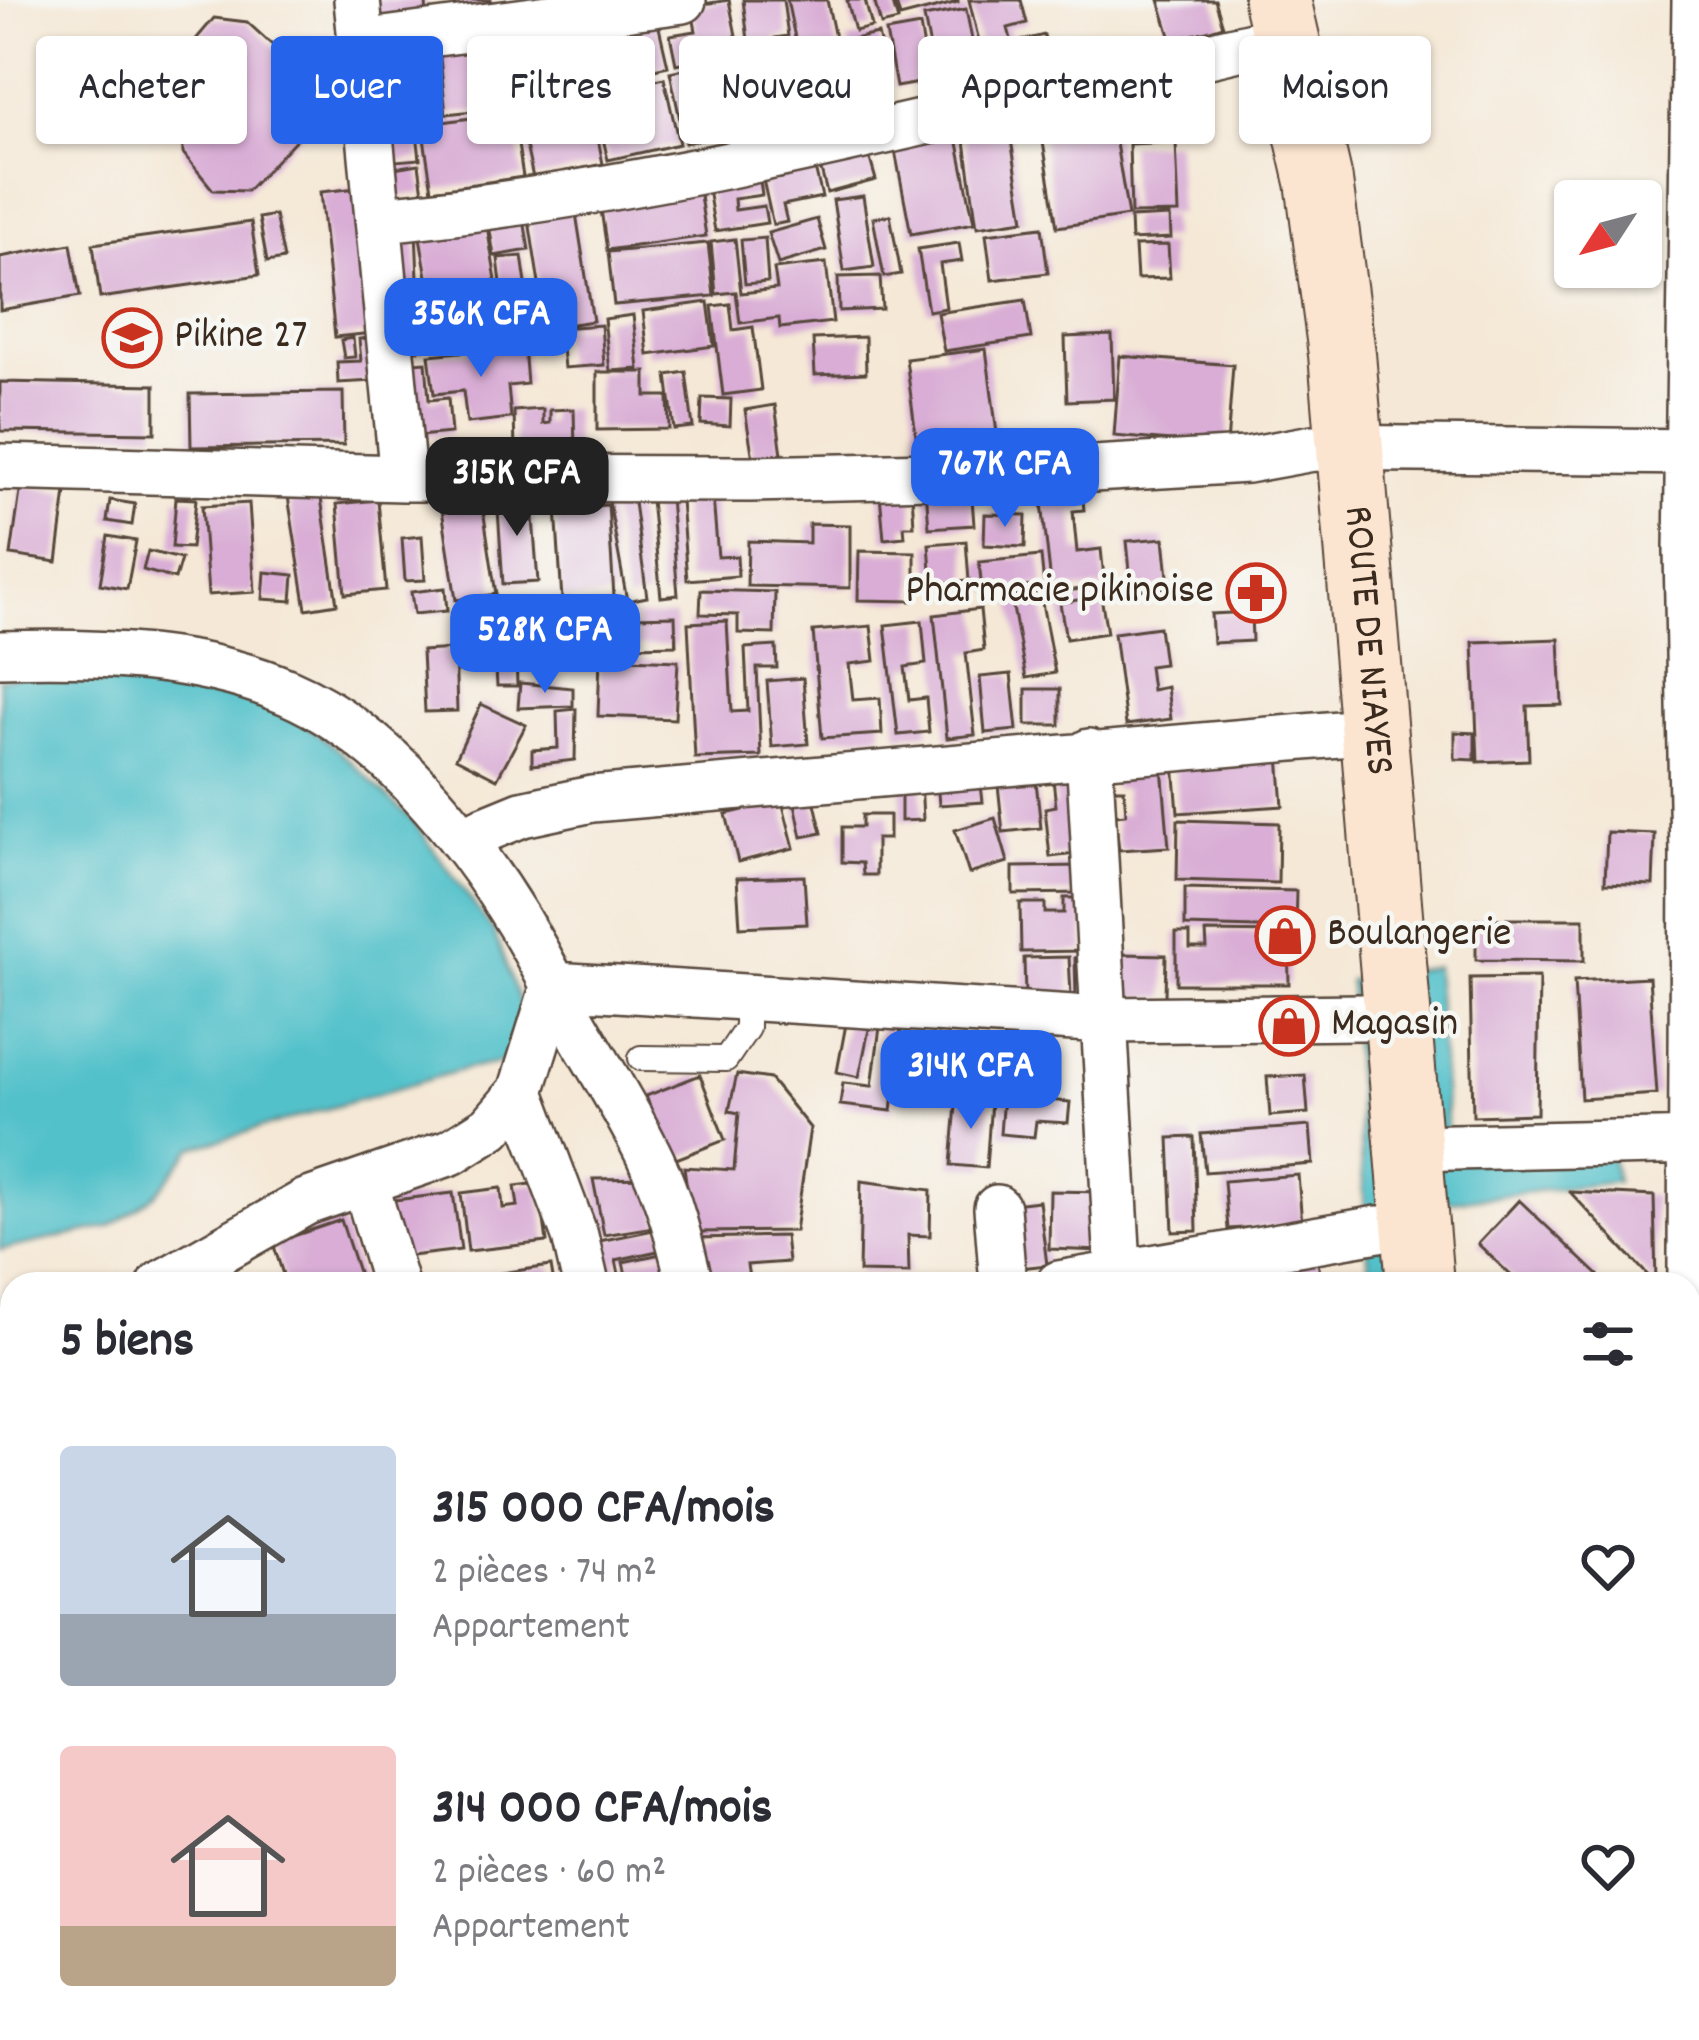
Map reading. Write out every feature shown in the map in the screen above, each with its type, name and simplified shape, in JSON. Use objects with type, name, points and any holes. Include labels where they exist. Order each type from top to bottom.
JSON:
[{"type":"main road","name":"ROUTE DE NIAYES","points":[[1256,15],[1332,449],[1412,1148],[1419,1272]]},
{"type":"main road","name":"ROUTE DE NIAYES","points":[[1332,449],[1340,734],[1380,1257]]},
{"type":"street","points":[[1693,1272],[1694,0]]},
{"type":"street","points":[[403,478],[360,22],[667,2]]},
{"type":"street","points":[[382,219],[491,208],[680,176],[1256,15]]},
{"type":"street","points":[[0,467],[403,478],[1025,473],[1247,460],[1332,449],[1694,452]]},
{"type":"street","points":[[0,654],[84,651],[222,670],[291,693],[391,765],[461,839],[540,952],[554,986],[652,1162],[687,1272]]},
{"type":"street","points":[[461,839],[522,814],[592,800],[1089,752],[1340,734]]},
{"type":"street","points":[[1089,752],[1119,1272]]},
{"type":"street","points":[[554,986],[1105,1020],[1363,1017]]},
{"type":"street","points":[[182,1272],[307,1202],[451,1152],[491,1127],[521,1092],[554,986]]},
{"type":"street","points":[[521,1092],[575,1236],[583,1272]]},
{"type":"street","points":[[1412,1148],[1695,1141]]},
{"type":"street","points":[[365,1183],[391,1272]]},
{"type":"street","points":[[997,1208],[1003,1272]]},
{"type":"street","points":[[1217,1272],[1380,1257]]},
{"type":"lane","points":[[641,1058],[726,1059],[747,1028],[747,996]]},
{"type":"water","points":[[57,672],[163,677],[281,705],[336,748],[414,822],[494,932],[521,1007],[515,1060],[461,1070],[192,1148],[156,1194],[110,1227],[0,1250],[0,679]]},
{"type":"water","points":[[1435,967],[1447,1131],[1608,1140],[1616,1182],[1444,1202],[1452,1272],[1369,1272],[1349,980]]},
{"type":"building","points":[[366,0],[426,0],[427,26],[367,29]]},
{"type":"building","points":[[455,0],[491,0],[491,11],[456,13]]},
{"type":"building","points":[[729,0],[736,36],[679,36],[676,64],[670,35],[696,31],[691,6]]},
{"type":"building","points":[[743,0],[783,0],[788,36],[748,36]]},
{"type":"building","points":[[787,0],[827,0],[835,36],[795,36]]},
{"type":"building","points":[[847,0],[865,0],[872,27],[855,31]]},
{"type":"building","points":[[874,0],[892,0],[898,21],[881,25]]},
{"type":"building","points":[[895,0],[958,0],[958,2],[900,17]]},
{"type":"building","points":[[969,0],[1021,0],[1027,23],[1008,28],[1010,36],[978,36]]},
{"type":"building","points":[[1159,0],[1215,0],[1223,26],[1191,36],[1170,36]]},
{"type":"building","points":[[966,9],[971,36],[928,36],[924,17]]},
{"type":"building","points":[[655,10],[668,66],[655,69],[655,36],[556,36],[555,30]]},
{"type":"building","points":[[214,18],[247,22],[271,44],[271,144],[292,144],[247,191],[213,190],[183,153],[183,144],[247,144],[247,36],[199,36]]},
{"type":"building","points":[[920,26],[918,83],[896,87],[894,36],[886,32]]},
{"type":"building","points":[[552,31],[552,36],[521,36]]},
{"type":"building","points":[[467,46],[467,112],[446,114],[443,48]]},
{"type":"building","points":[[679,70],[679,115],[670,72]]},
{"type":"building","points":[[664,78],[679,144],[608,160],[604,144],[655,144],[655,80]]},
{"type":"building","points":[[467,119],[467,144],[518,144],[523,177],[432,190],[425,144],[443,144],[443,122]]},
{"type":"building","points":[[918,130],[918,144],[958,144],[974,223],[911,234],[894,135]]},
{"type":"building","points":[[382,144],[418,144],[420,159],[384,162]]},
{"type":"building","points":[[526,144],[599,144],[603,164],[533,178]]},
{"type":"building","points":[[965,144],[1012,144],[1024,220],[977,227]]},
{"type":"building","points":[[1043,144],[1116,144],[1128,216],[1057,227]]},
{"type":"building","points":[[1129,144],[1176,144],[1179,213],[1131,214]]},
{"type":"building","points":[[867,149],[876,180],[827,193],[819,162]]},
{"type":"building","points":[[419,164],[423,193],[390,197],[387,169]]},
{"type":"building","points":[[814,164],[822,197],[783,205],[787,222],[773,225],[762,175]]},
{"type":"building","points":[[759,174],[762,195],[734,199],[735,210],[764,206],[767,223],[715,231],[707,183]]},
{"type":"building","points":[[698,182],[706,236],[607,250],[599,196]]},
{"type":"building","points":[[358,188],[373,333],[335,337],[320,192]]},
{"type":"building","points":[[863,196],[874,267],[844,271],[833,200]]},
{"type":"building","points":[[575,207],[593,321],[546,328],[528,214]]},
{"type":"building","points":[[523,213],[529,250],[494,256],[488,218]]},
{"type":"building","points":[[485,214],[496,281],[454,288],[464,342],[406,352],[399,316],[433,310],[418,226]]},
{"type":"building","points":[[275,215],[284,259],[267,262],[259,218]]},
{"type":"building","points":[[890,215],[901,274],[884,277],[873,218]]},
{"type":"building","points":[[1170,216],[1171,238],[1131,240],[1130,218]]},
{"type":"building","points":[[817,219],[826,250],[778,264],[768,233]]},
{"type":"building","points":[[251,222],[259,275],[100,298],[93,244]]},
{"type":"building","points":[[1042,227],[1048,273],[992,280],[986,234]]},
{"type":"building","points":[[416,231],[419,302],[394,302],[392,232]]},
{"type":"building","points":[[765,238],[768,282],[745,284],[741,240]]},
{"type":"building","points":[[735,239],[741,293],[777,289],[774,269],[826,263],[833,322],[780,328],[779,318],[740,323],[736,292],[716,294],[711,242]]},
{"type":"building","points":[[708,243],[714,296],[614,305],[608,252]]},
{"type":"building","points":[[959,243],[962,261],[940,264],[946,308],[928,311],[918,249]]},
{"type":"building","points":[[71,244],[80,296],[0,310],[0,257]]},
{"type":"building","points":[[1168,245],[1170,278],[1137,279],[1135,246]]},
{"type":"building","points":[[522,256],[533,332],[466,341],[459,289],[501,284],[498,258]]},
{"type":"building","points":[[880,276],[882,309],[839,311],[838,277]]},
{"type":"building","points":[[1025,300],[1031,338],[944,351],[937,313]]},
{"type":"building","points":[[708,302],[714,346],[648,355],[643,311]]},
{"type":"building","points":[[730,304],[733,330],[753,327],[761,390],[723,395],[712,306]]},
{"type":"building","points":[[633,315],[639,369],[610,371],[604,319]]},
{"type":"building","points":[[601,325],[604,365],[564,368],[560,328]]},
{"type":"building","points":[[1112,335],[1114,399],[1067,401],[1065,337]]},
{"type":"building","points":[[865,337],[866,373],[815,375],[813,339]]},
{"type":"building","points":[[353,338],[355,357],[344,358],[341,340]]},
{"type":"building","points":[[370,338],[373,381],[338,383],[337,362],[361,361],[359,339]]},
{"type":"building","points":[[524,346],[527,384],[508,386],[511,418],[467,423],[463,391],[434,394],[429,355]]},
{"type":"building","points":[[986,349],[998,441],[918,451],[906,359]]},
{"type":"building","points":[[1120,356],[1233,365],[1227,446],[1114,436]]},
{"type":"building","points":[[426,362],[429,400],[448,398],[451,433],[407,437],[400,364]]},
{"type":"building","points":[[597,372],[646,372],[646,396],[668,396],[669,429],[597,430]]},
{"type":"building","points":[[686,372],[693,427],[674,429],[667,375]]},
{"type":"building","points":[[0,382],[155,385],[155,433],[0,431]]},
{"type":"building","points":[[343,392],[344,445],[191,447],[190,394]]},
{"type":"building","points":[[702,398],[731,399],[730,426],[701,424]]},
{"type":"building","points":[[775,405],[782,454],[753,459],[745,410]]},
{"type":"building","points":[[543,409],[543,424],[550,423],[550,410],[574,409],[575,451],[515,452],[514,411]]},
{"type":"building","points":[[479,483],[496,594],[456,600],[439,490]]},
{"type":"building","points":[[21,485],[66,492],[57,562],[11,555]]},
{"type":"building","points":[[319,485],[337,604],[306,609],[287,490]]},
{"type":"building","points":[[971,485],[974,525],[929,528],[926,488]]},
{"type":"building","points":[[1082,491],[1084,510],[1073,511],[1077,552],[1101,549],[1105,587],[1052,592],[1041,494]]},
{"type":"building","points":[[912,492],[914,526],[904,526],[905,537],[884,539],[880,494]]},
{"type":"building","points":[[531,493],[538,582],[503,584],[497,495]]},
{"type":"building","points":[[633,495],[647,597],[627,601],[609,501]]},
{"type":"building","points":[[176,498],[196,499],[191,548],[172,547]]},
{"type":"building","points":[[670,498],[678,595],[661,597],[651,500]]},
{"type":"building","points":[[713,498],[718,557],[737,556],[738,576],[687,580],[681,500]]},
{"type":"building","points":[[110,500],[135,504],[132,525],[107,521]]},
{"type":"building","points":[[378,500],[386,590],[345,594],[337,504]]},
{"type":"building","points":[[249,503],[255,592],[208,595],[202,506]]},
{"type":"building","points":[[608,505],[614,597],[562,600],[556,508]]},
{"type":"building","points":[[985,514],[1026,515],[1025,547],[984,545]]},
{"type":"building","points":[[809,524],[850,525],[850,588],[747,586],[748,541],[809,543]]},
{"type":"building","points":[[108,536],[136,541],[127,589],[100,584]]},
{"type":"building","points":[[422,536],[425,580],[405,581],[402,538]]},
{"type":"building","points":[[1164,538],[1169,587],[1132,591],[1127,541]]},
{"type":"building","points":[[966,541],[969,581],[932,584],[929,544]]},
{"type":"building","points":[[148,551],[181,559],[175,579],[143,570]]},
{"type":"building","points":[[859,551],[915,552],[915,601],[858,600]]},
{"type":"building","points":[[1041,556],[1044,585],[982,591],[979,562]]},
{"type":"building","points":[[265,572],[294,575],[292,601],[263,599]]},
{"type":"building","points":[[445,588],[447,611],[414,614],[411,592]]},
{"type":"building","points":[[701,590],[775,592],[774,634],[738,633],[738,615],[700,614]]},
{"type":"building","points":[[1040,592],[1055,673],[1026,678],[1011,597]]},
{"type":"building","points":[[1101,596],[1107,633],[1066,639],[1060,603]]},
{"type":"building","points":[[600,606],[601,627],[543,628],[543,608]]},
{"type":"building","points":[[980,609],[984,650],[966,653],[975,735],[947,738],[934,615]]},
{"type":"building","points":[[1251,612],[1252,641],[1213,643],[1211,614]]},
{"type":"building","points":[[515,615],[517,686],[497,686],[495,653],[471,654],[469,616]]},
{"type":"building","points":[[675,616],[676,645],[636,646],[635,617]]},
{"type":"building","points":[[727,621],[732,712],[748,711],[745,648],[776,646],[777,668],[757,668],[761,756],[695,758],[688,623]]},
{"type":"building","points":[[922,621],[926,664],[905,667],[909,700],[926,698],[929,732],[898,735],[885,625]]},
{"type":"building","points":[[871,626],[875,661],[849,664],[853,700],[880,698],[882,734],[822,738],[813,631]]},
{"type":"building","points":[[1159,627],[1164,664],[1149,666],[1152,690],[1167,687],[1171,719],[1126,725],[1114,633]]},
{"type":"building","points":[[1559,639],[1562,705],[1527,706],[1529,760],[1478,762],[1473,642]]},
{"type":"building","points":[[455,649],[457,711],[425,712],[422,651]]},
{"type":"building","points":[[600,658],[678,661],[675,719],[598,716]]},
{"type":"building","points":[[1011,674],[1017,730],[985,733],[980,677]]},
{"type":"building","points":[[803,678],[808,744],[772,747],[767,681]]},
{"type":"building","points":[[520,683],[573,688],[573,706],[518,708]]},
{"type":"building","points":[[1026,689],[1060,689],[1060,725],[1026,725]]},
{"type":"building","points":[[481,704],[526,725],[497,779],[456,758]]},
{"type":"building","points":[[576,709],[575,760],[532,765],[532,750],[558,748],[557,711]]},
{"type":"building","points":[[1455,732],[1475,733],[1475,760],[1455,759]]},
{"type":"building","points":[[1278,743],[1283,806],[1178,813],[1173,751]]},
{"type":"building","points":[[1161,756],[1169,847],[1119,850],[1115,815],[1126,814],[1124,789],[1114,789],[1111,760]]},
{"type":"building","points":[[1076,767],[1085,853],[1050,857],[1045,808],[1056,806],[1052,770]]},
{"type":"building","points":[[1035,772],[1041,828],[1003,832],[997,775]]},
{"type":"building","points":[[980,777],[983,802],[939,805],[937,780]]},
{"type":"building","points":[[901,779],[921,779],[923,820],[901,821]]},
{"type":"building","points":[[813,795],[822,833],[802,837],[794,799]]},
{"type":"building","points":[[782,801],[794,848],[738,862],[726,814]]},
{"type":"building","points":[[862,815],[889,815],[889,839],[876,839],[876,875],[863,875],[862,863],[842,862],[842,827],[862,827]]},
{"type":"building","points":[[995,818],[1008,862],[969,874],[955,830]]},
{"type":"building","points":[[1178,820],[1279,823],[1278,883],[1177,880]]},
{"type":"building","points":[[1607,832],[1655,834],[1653,885],[1605,883]]},
{"type":"building","points":[[1083,866],[1084,893],[1013,894],[1013,867]]},
{"type":"building","points":[[804,876],[807,924],[740,927],[737,878]]},
{"type":"building","points":[[1185,888],[1296,891],[1295,929],[1185,926]]},
{"type":"building","points":[[1064,898],[1083,898],[1084,951],[1021,952],[1020,903],[1045,903],[1045,913],[1064,913]]},
{"type":"building","points":[[1476,919],[1584,919],[1584,961],[1476,960]]},
{"type":"building","points":[[1206,932],[1288,933],[1289,984],[1176,984],[1176,933],[1190,933],[1190,948],[1207,948]]},
{"type":"building","points":[[1123,954],[1166,955],[1165,997],[1123,997]]},
{"type":"building","points":[[1069,957],[1071,995],[1025,996],[1024,958]]},
{"type":"building","points":[[1075,958],[1092,958],[1094,998],[1076,998]]},
{"type":"building","points":[[1539,977],[1537,1114],[1473,1116],[1470,978]]},
{"type":"building","points":[[1649,977],[1657,1094],[1581,1099],[1574,981]]},
{"type":"building","points":[[846,1024],[869,1029],[859,1077],[837,1072]]},
{"type":"building","points":[[1004,1024],[1026,1024],[1027,1092],[1005,1092]]},
{"type":"building","points":[[880,1027],[901,1029],[892,1111],[840,1105],[843,1083],[872,1086]]},
{"type":"building","points":[[938,1036],[939,1083],[908,1085],[906,1038]]},
{"type":"building","points":[[737,1074],[770,1079],[810,1128],[795,1231],[693,1232],[684,1167],[734,1170],[739,1113],[729,1111]]},
{"type":"building","points":[[700,1075],[725,1140],[671,1161],[646,1096]]},
{"type":"building","points":[[1305,1075],[1308,1113],[1270,1116],[1267,1077]]},
{"type":"building","points":[[957,1093],[991,1101],[986,1168],[951,1165]]},
{"type":"building","points":[[1003,1096],[1070,1102],[1068,1123],[1036,1121],[1034,1137],[1000,1134]]},
{"type":"building","points":[[1310,1126],[1313,1164],[1205,1172],[1201,1134]]},
{"type":"building","points":[[1194,1137],[1197,1231],[1173,1232],[1169,1138]]},
{"type":"building","points":[[1298,1175],[1302,1224],[1228,1229],[1224,1181]]},
{"type":"building","points":[[651,1178],[660,1226],[604,1235],[593,1179]]},
{"type":"building","points":[[861,1181],[931,1190],[930,1236],[908,1235],[909,1272],[859,1272]]},
{"type":"building","points":[[539,1183],[547,1242],[468,1251],[461,1193],[501,1188],[503,1208],[518,1206],[515,1186]]},
{"type":"building","points":[[1050,1191],[1104,1192],[1103,1251],[1049,1249]]},
{"type":"building","points":[[1570,1192],[1654,1196],[1656,1272],[1645,1272]]},
{"type":"building","points":[[453,1193],[461,1250],[394,1258],[386,1201]]},
{"type":"building","points":[[1519,1200],[1595,1272],[1507,1272],[1478,1244]]},
{"type":"building","points":[[1039,1201],[1047,1265],[1020,1268],[1012,1204]]},
{"type":"building","points":[[341,1220],[358,1272],[282,1272],[273,1243]]},
{"type":"building","points":[[663,1228],[667,1249],[616,1260],[618,1272],[586,1272],[580,1245]]},
{"type":"building","points":[[785,1236],[788,1262],[747,1265],[748,1272],[705,1272],[695,1238]]},
{"type":"building","points":[[675,1251],[679,1272],[625,1272],[623,1262]]},
{"type":"building","points":[[1317,1253],[1319,1272],[1199,1272],[1198,1266]]},
{"type":"building","points":[[551,1266],[552,1272],[508,1272]]},
{"type":"place","name":"Pikine 27","points":[[132,338]]},
{"type":"place","name":"Pharmacie pikinoise","points":[[1256,593]]},
{"type":"place","name":"Boulangerie","points":[[1285,936]]},
{"type":"place","name":"Magasin","points":[[1289,1026]]}]
